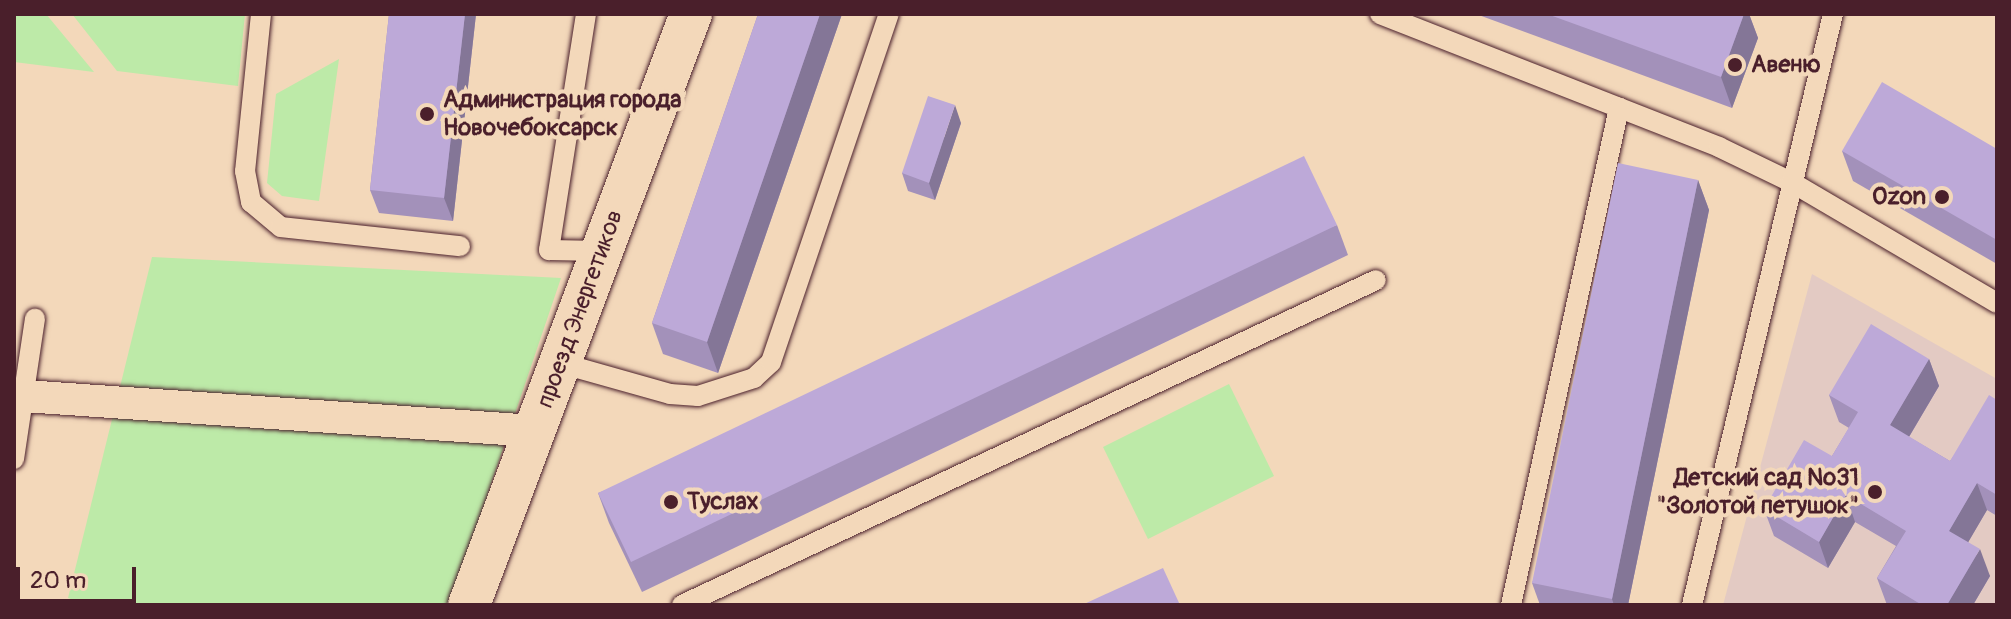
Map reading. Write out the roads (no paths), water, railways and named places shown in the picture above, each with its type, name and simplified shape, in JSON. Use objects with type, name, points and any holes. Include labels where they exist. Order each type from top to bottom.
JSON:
[{"type":"street","name":"проезд Энергетиков","points":[[469,605],[691,14]]},
{"type":"street","points":[[24,396],[535,431]]},
{"type":"lane","points":[[261,14],[245,171],[251,202],[281,227],[460,246]]},
{"type":"lane","points":[[586,14],[549,250],[602,251]]},
{"type":"lane","points":[[560,363],[670,394],[698,396],[754,378],[771,362],[889,14]]},
{"type":"lane","points":[[1380,14],[1719,147],[1791,182],[1997,303]]},
{"type":"lane","points":[[1692,605],[1833,14]]},
{"type":"lane","points":[[1511,605],[1619,108]]},
{"type":"lane","points":[[682,605],[1376,280]]},
{"type":"lane","points":[[14,459],[35,319]]},
{"type":"place","name":"Авеню","points":[[1735,65]]},
{"type":"place","name":"Администрация города Новочебоксарск","points":[[427,114]]},
{"type":"place","name":"Ozon","points":[[1942,197]]},
{"type":"place","name":"Детский сад №31 \"Золотой петушок\"","points":[[1875,492]]},
{"type":"place","name":"Туслах","points":[[671,502]]}]
